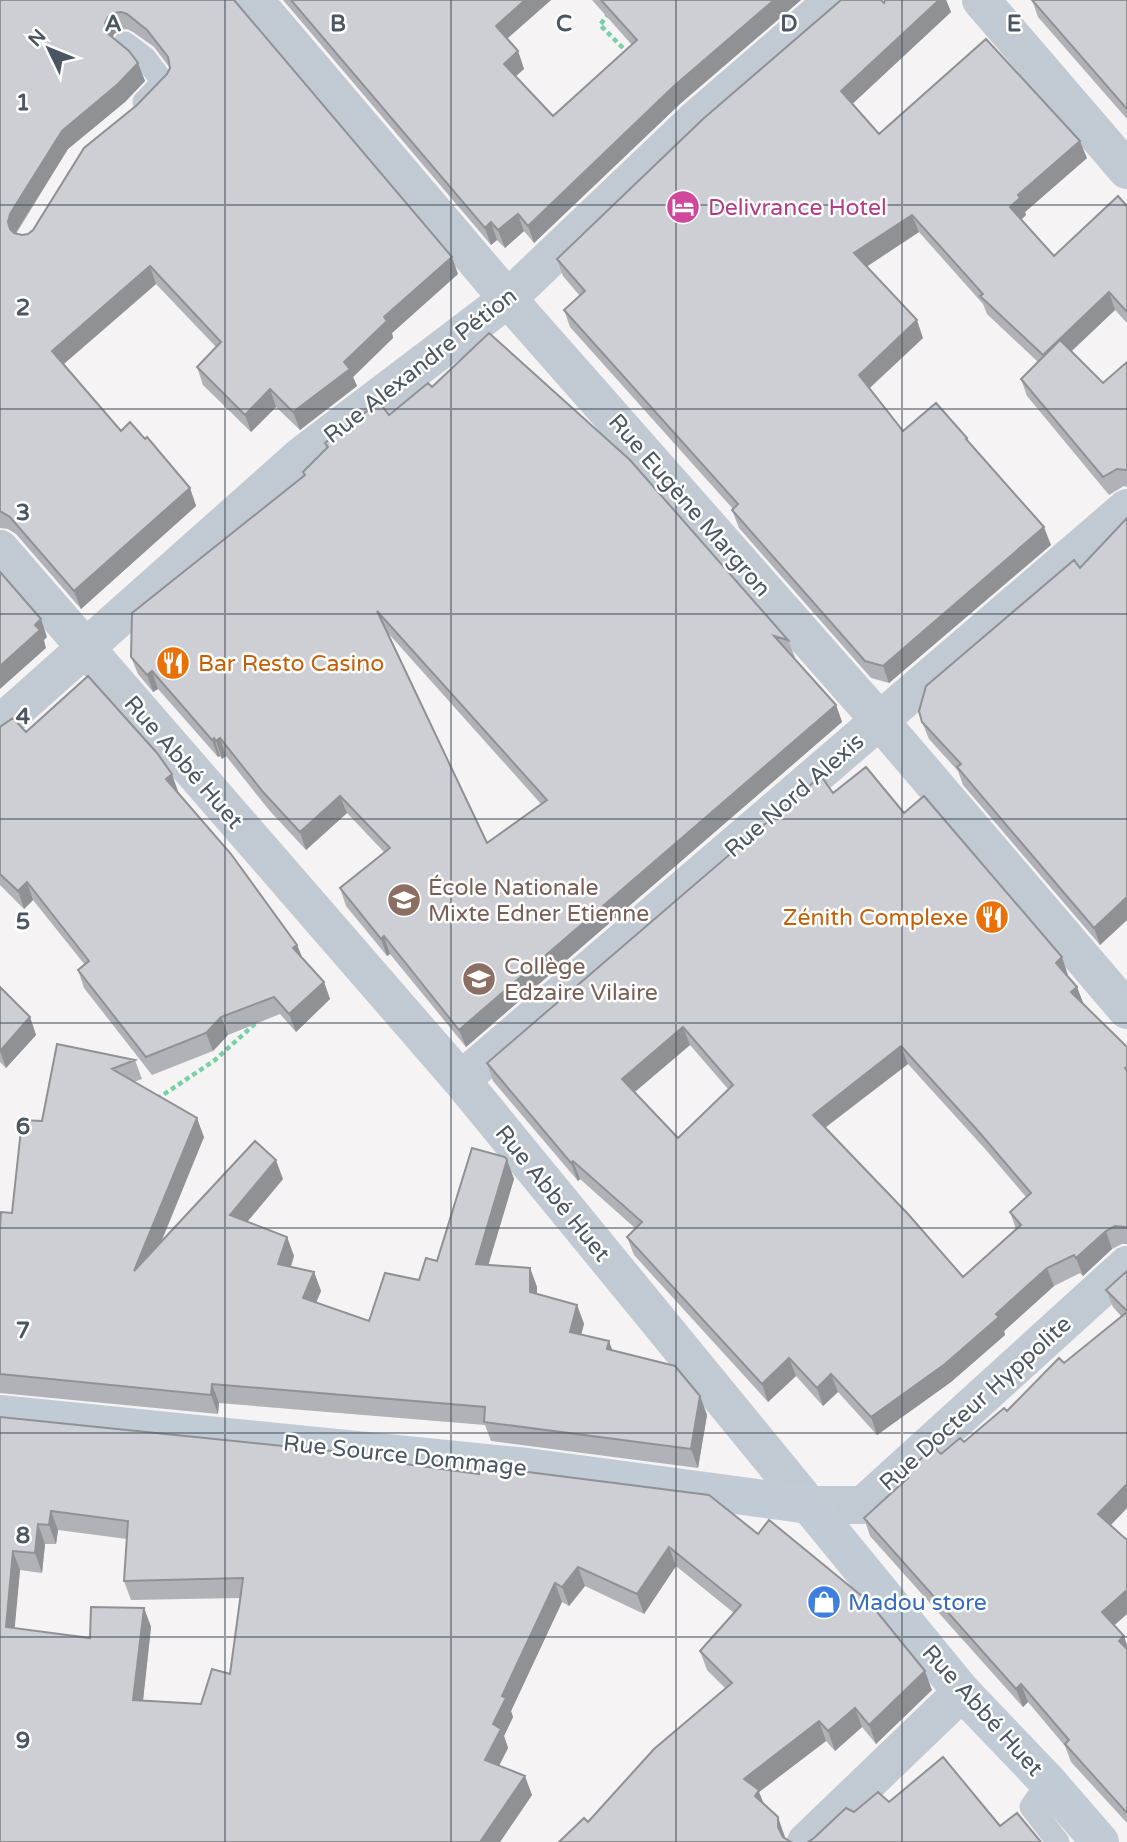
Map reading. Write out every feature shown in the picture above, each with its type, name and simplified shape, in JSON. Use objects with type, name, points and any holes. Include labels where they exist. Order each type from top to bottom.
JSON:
[{"type":"main road","name":"Rue Source Dommage","points":[[0,1414],[527,1467],[809,1505]]},
{"type":"main road","name":"Rue Abbé Huet","points":[[809,1505],[962,1692],[1048,1782],[1100,1842]]},
{"type":"street","name":"Rue Eugène Margron","points":[[254,0],[508,299],[880,721],[1127,1010]]},
{"type":"street","name":"Rue Alexandre Pétion","points":[[0,724],[301,457],[508,299],[695,120],[834,0]]},
{"type":"street","points":[[981,0],[1127,170]]},
{"type":"street","name":"Rue Nord Alexis","points":[[461,1080],[1127,508]]},
{"type":"street","name":"Rue Abbé Huet","points":[[0,549],[461,1080],[809,1505]]},
{"type":"street","name":"Rue Docteur Hyppolite","points":[[809,1505],[863,1505],[1127,1265]]},
{"type":"street","points":[[806,1842],[962,1692]]},
{"type":"lane","points":[[123,121],[163,82],[145,58],[125,43]]},
{"type":"lane","points":[[1048,1782],[1031,1807],[1058,1842]]},
{"type":"path","points":[[613,8],[600,25],[637,62]]},
{"type":"path","points":[[154,1101],[215,1060],[258,1022],[263,1013]]},
{"type":"building","points":[[0,0],[234,0],[452,257],[384,317],[387,321],[344,362],[350,369],[293,412],[270,389],[245,415],[197,367],[221,342],[150,266],[52,351],[121,431],[130,422],[145,439],[147,437],[190,488],[74,591],[10,517],[0,511]],"holes":[[[114,13],[127,14],[147,30],[168,57],[170,68],[167,74],[137,105],[84,148],[33,230],[22,235],[14,233],[8,222],[10,214],[62,131],[118,84],[138,63],[129,51],[106,32],[105,23],[108,17]]]},
{"type":"building","points":[[291,0],[525,0],[496,26],[518,51],[504,64],[553,116],[637,40],[601,0],[774,0],[674,86],[528,226],[518,214],[498,230],[491,222],[485,228]]},
{"type":"building","points":[[841,0],[881,0],[884,3],[885,0],[939,0],[841,91],[879,134],[986,39],[1080,141],[1018,195],[1020,198],[1010,207],[1054,256],[1118,196],[1127,206],[1127,312],[1109,292],[1043,355],[980,296],[983,294],[912,215],[854,253],[917,320],[859,375],[903,431],[936,403],[1044,527],[883,666],[865,661],[732,510],[738,504],[564,310],[585,291],[557,259],[703,119]]},
{"type":"building","points":[[1032,0],[1127,0],[1127,109]]},
{"type":"building","points":[[489,333],[630,460],[788,640],[774,636],[836,705],[459,1030],[384,936],[381,939],[340,888],[390,848],[340,796],[300,832],[263,792],[220,738],[212,740],[152,671],[147,675],[131,657],[132,613],[305,475],[303,472],[328,447],[325,443],[379,402],[389,415],[428,383],[432,387]],"holes":[[[377,611],[547,800],[487,843]]]},
{"type":"building","points":[[1060,340],[1103,383],[1127,362],[1127,470],[1117,469],[1103,477],[1021,379]]},
{"type":"building","points":[[1127,518],[1127,897],[1094,928],[957,767],[961,764],[922,722],[919,711],[926,686],[1074,560],[1080,568]]},
{"type":"building","points":[[0,572],[41,619],[35,625],[40,630],[0,666]]},
{"type":"building","points":[[88,676],[157,753],[172,774],[166,779],[231,854],[297,945],[293,948],[324,982],[289,1014],[274,997],[221,1017],[206,1033],[146,1057],[78,970],[89,961],[27,882],[18,891],[0,874],[0,727],[13,718],[26,732]]},
{"type":"building","points":[[866,767],[904,813],[924,796],[1062,957],[1056,963],[1077,987],[1071,992],[1127,1047],[1127,1227],[1115,1226],[1076,1258],[1074,1255],[1047,1268],[996,1314],[999,1317],[945,1364],[871,1417],[831,1374],[817,1388],[789,1358],[762,1384],[627,1237],[642,1222],[573,1161],[571,1163],[487,1063],[821,776],[833,793]],"holes":[[[683,1027],[733,1085],[678,1138],[622,1079]],[[901,1046],[1031,1193],[1010,1212],[1021,1225],[963,1277],[908,1214],[813,1115]]]},
{"type":"building","points":[[0,987],[30,1017],[0,1051]]},
{"type":"building","points":[[57,1044],[135,1060],[112,1069],[197,1118],[134,1271],[255,1141],[276,1160],[230,1215],[287,1237],[278,1264],[314,1272],[303,1298],[369,1321],[385,1273],[419,1280],[426,1258],[437,1261],[472,1148],[505,1157],[507,1160],[476,1264],[530,1268],[530,1292],[577,1305],[570,1332],[609,1341],[607,1349],[675,1366],[700,1396],[691,1449],[484,1422],[485,1407],[212,1384],[211,1395],[0,1374],[1,1212],[12,1213],[22,1120],[42,1121]]},
{"type":"building","points":[[1127,1271],[1127,1311],[1106,1290]]},
{"type":"building","points":[[1127,1312],[1127,1484],[1098,1514],[1127,1540],[1127,1590],[1102,1612],[1124,1636],[1119,1641],[1127,1649],[1127,1813],[1065,1744],[1069,1740],[1021,1684],[1016,1689],[864,1518],[908,1478],[904,1474],[934,1447],[941,1454],[960,1438],[964,1442],[1004,1408],[1007,1411],[1059,1358],[1064,1363]]},
{"type":"building","points":[[0,1417],[332,1451],[479,1474],[480,1466],[709,1495],[758,1534],[769,1520],[869,1602],[925,1671],[869,1725],[855,1708],[828,1731],[819,1721],[744,1779],[759,1790],[755,1796],[778,1817],[778,1827],[783,1837],[791,1842],[559,1842],[584,1818],[588,1822],[654,1749],[732,1683],[700,1651],[741,1605],[669,1547],[637,1594],[578,1567],[562,1587],[555,1583],[502,1696],[506,1698],[493,1724],[501,1729],[485,1760],[525,1776],[480,1842],[0,1842]],"holes":[[[51,1511],[128,1521],[124,1581],[243,1578],[230,1674],[212,1669],[201,1704],[133,1700],[144,1608],[91,1607],[90,1638],[6,1627],[13,1551],[35,1553],[38,1524],[49,1525]]]},
{"type":"building","points":[[943,1757],[1000,1826],[1017,1813],[1041,1842],[808,1842],[846,1808],[854,1812],[878,1792],[889,1802]]},
{"type":"place","name":"Delivrance Hotel","points":[[683,207]]},
{"type":"place","name":"Bar Resto Casino","points":[[173,663]]},
{"type":"place","name":"École Nationale Mixte Edner Etienne","points":[[404,900]]},
{"type":"place","name":"Zénith Complexe","points":[[992,917]]},
{"type":"place","name":"Collège Edzaire Vilaire","points":[[479,979]]},
{"type":"place","name":"Madou store","points":[[824,1602]]}]
